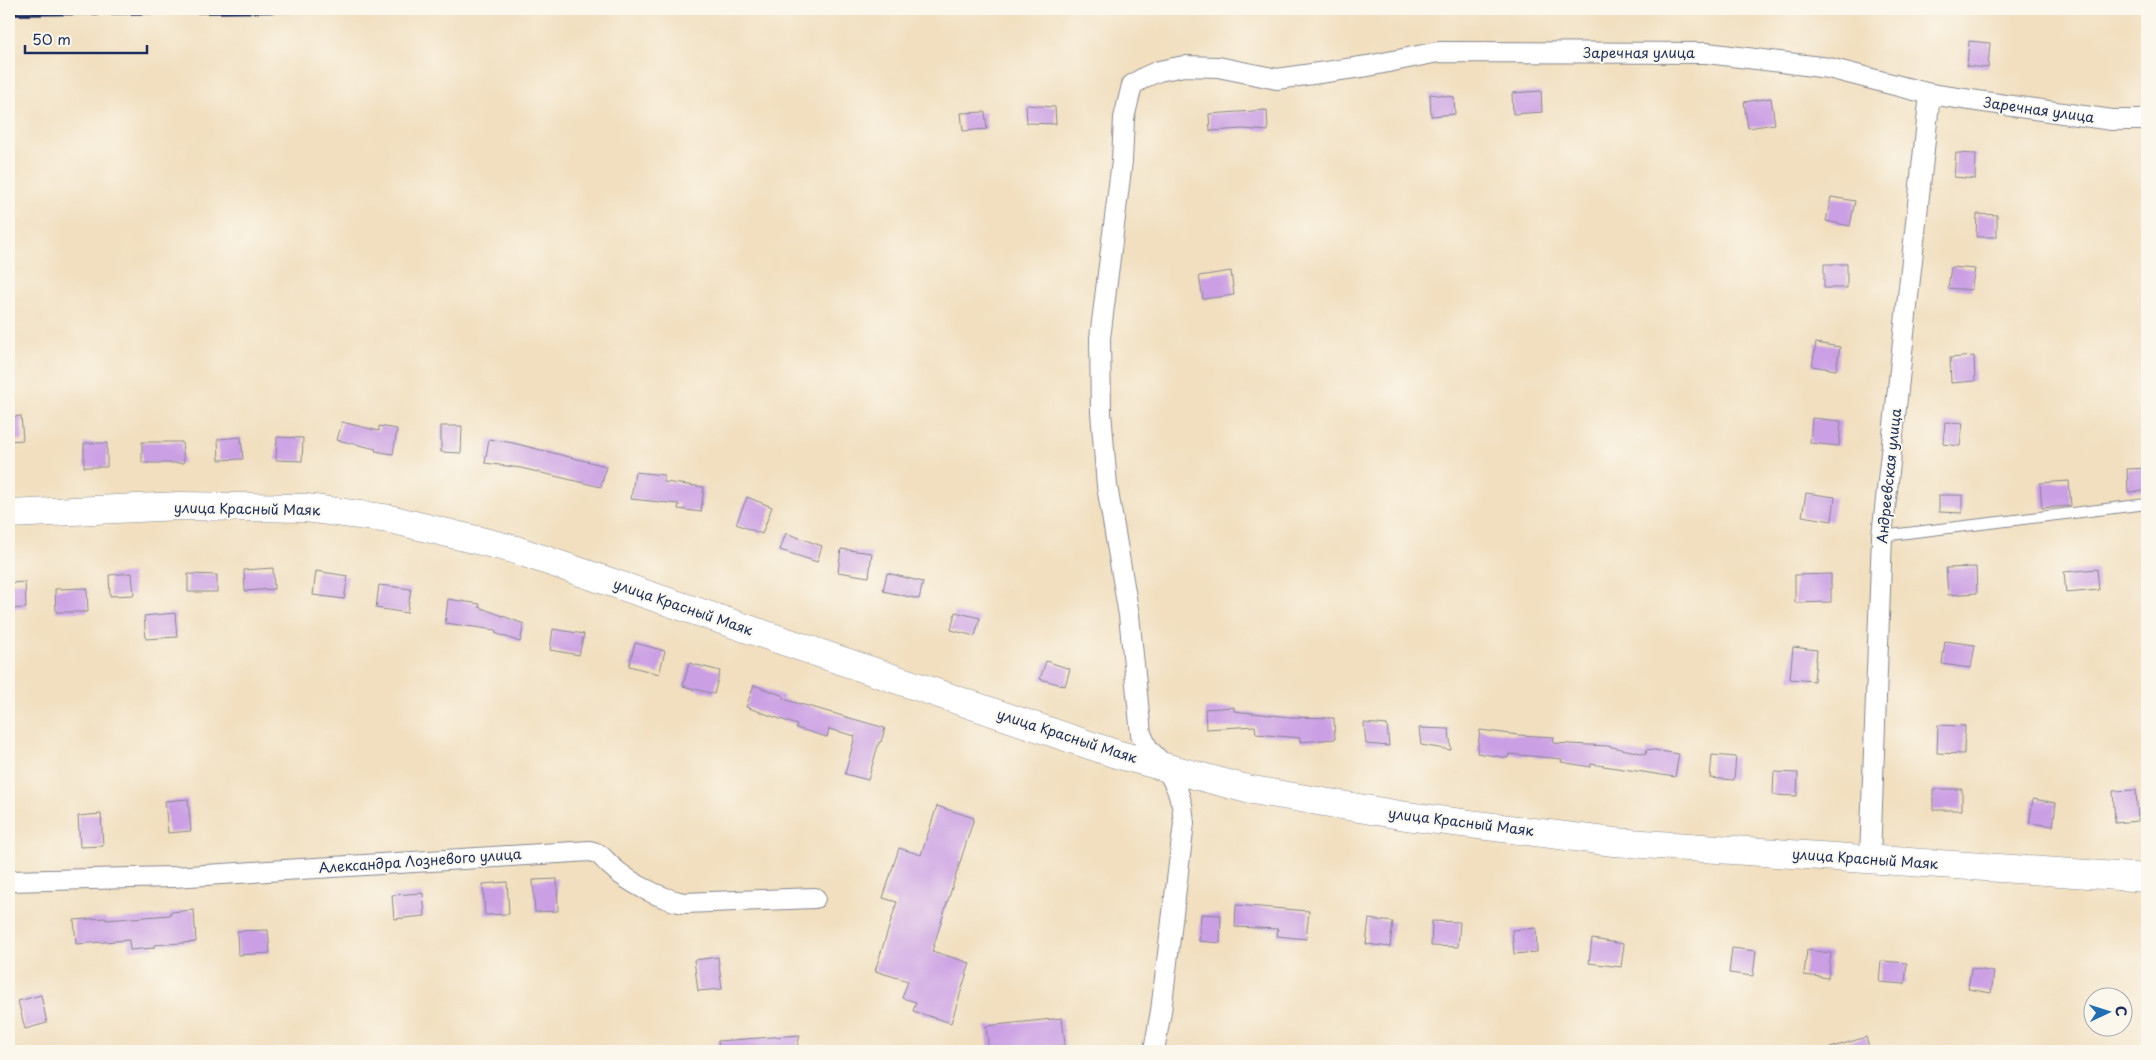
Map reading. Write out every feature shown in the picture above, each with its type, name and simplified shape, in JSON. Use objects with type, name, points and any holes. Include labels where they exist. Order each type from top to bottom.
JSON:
[{"type":"street","name":"Заречная улица","points":[[1166,767],[1148,748],[1142,734],[1129,615],[1107,486],[1101,412],[1100,338],[1122,162],[1124,118],[1132,85],[1159,71],[1184,66],[1218,67],[1277,79],[1368,66],[1438,52],[1707,53],[1829,68],[1930,94],[2112,120],[2147,120]]},
{"type":"street","name":"Андреевская улица","points":[[1870,859],[1882,536],[1930,94]]},
{"type":"street","name":"улица Красный Маяк","points":[[9,514],[180,506],[306,508],[390,519],[513,549],[1116,754],[1247,789],[1406,816],[1614,842],[2147,878]]},
{"type":"street","points":[[1154,1051],[1161,1011],[1184,824],[1182,805],[1177,789],[1166,767]]},
{"type":"street","name":"Александра Лозневого улица","points":[[9,881],[173,877],[590,851],[602,855],[611,866],[655,895],[671,901],[684,903],[815,898]]},
{"type":"lane","points":[[1882,536],[2147,504]]},
{"type":"building","points":[[1969,41],[1990,43],[1988,68],[1967,66]]},
{"type":"building","points":[[1541,91],[1542,112],[1513,114],[1512,93]]},
{"type":"building","points":[[1430,94],[1454,97],[1455,114],[1431,116]]},
{"type":"building","points":[[1771,98],[1775,124],[1748,128],[1744,102]]},
{"type":"building","points":[[1026,105],[1055,107],[1056,124],[1027,123]]},
{"type":"building","points":[[1267,110],[1268,131],[1244,129],[1210,131],[1209,114]]},
{"type":"building","points":[[985,112],[987,129],[963,131],[961,113]]},
{"type":"building","points":[[1956,153],[1976,154],[1975,179],[1954,177]]},
{"type":"building","points":[[1831,197],[1855,201],[1850,226],[1826,221]]},
{"type":"building","points":[[1977,214],[1997,215],[1997,237],[1976,237]]},
{"type":"building","points":[[1824,264],[1847,264],[1847,288],[1824,288]]},
{"type":"building","points":[[1951,267],[1975,269],[1971,290],[1948,288]]},
{"type":"building","points":[[1231,271],[1234,295],[1203,299],[1199,276]]},
{"type":"building","points":[[1816,343],[1840,347],[1836,370],[1812,366]]},
{"type":"building","points":[[1974,356],[1975,381],[1951,383],[1950,358]]},
{"type":"building","points":[[21,416],[23,440],[9,441],[9,417]]},
{"type":"building","points":[[1812,418],[1841,421],[1839,446],[1810,443]]},
{"type":"building","points":[[342,422],[379,431],[379,426],[397,429],[393,454],[337,440]]},
{"type":"building","points":[[1945,422],[1963,423],[1960,446],[1943,444]]},
{"type":"building","points":[[441,426],[462,426],[461,453],[441,452]]},
{"type":"building","points":[[241,437],[243,459],[219,460],[218,439]]},
{"type":"building","points":[[277,437],[303,438],[302,461],[276,460]]},
{"type":"building","points":[[489,439],[606,466],[601,487],[521,468],[485,463]]},
{"type":"building","points":[[142,442],[182,442],[184,463],[142,463]]},
{"type":"building","points":[[84,443],[107,443],[107,467],[84,467]]},
{"type":"building","points":[[2147,468],[2147,491],[2128,492],[2127,469]]},
{"type":"building","points":[[635,472],[664,475],[664,482],[704,487],[701,512],[678,509],[679,504],[631,499]]},
{"type":"building","points":[[2069,481],[2071,506],[2042,508],[2040,483]]},
{"type":"building","points":[[1806,493],[1835,497],[1832,521],[1802,516]]},
{"type":"building","points":[[1939,495],[1962,495],[1962,513],[1939,512]]},
{"type":"building","points":[[747,497],[772,507],[762,534],[736,524]]},
{"type":"building","points":[[786,533],[822,546],[817,562],[780,550]]},
{"type":"building","points":[[841,549],[872,553],[869,577],[838,572]]},
{"type":"building","points":[[1976,567],[1977,593],[1948,595],[1946,568]]},
{"type":"building","points":[[273,568],[274,589],[245,591],[244,570]]},
{"type":"building","points":[[2097,569],[2099,590],[2066,593],[2064,572]]},
{"type":"building","points":[[316,571],[348,576],[344,599],[313,595]]},
{"type":"building","points":[[132,573],[134,595],[110,596],[109,575]]},
{"type":"building","points":[[887,573],[923,582],[919,599],[883,591]]},
{"type":"building","points":[[188,574],[217,575],[217,592],[188,592]]},
{"type":"building","points":[[1831,574],[1831,602],[1795,603],[1795,575]]},
{"type":"building","points":[[25,582],[26,608],[9,609],[9,583]]},
{"type":"building","points":[[379,585],[411,589],[407,613],[376,608]]},
{"type":"building","points":[[87,588],[88,612],[56,612],[55,589]]},
{"type":"building","points":[[448,599],[480,604],[479,607],[524,624],[520,642],[495,633],[496,630],[445,623]]},
{"type":"building","points":[[955,612],[980,618],[975,636],[951,630]]},
{"type":"building","points":[[175,613],[177,637],[146,639],[144,616]]},
{"type":"building","points":[[553,629],[584,634],[579,655],[550,650]]},
{"type":"building","points":[[1945,641],[1975,645],[1971,668],[1942,664]]},
{"type":"building","points":[[635,643],[665,651],[659,674],[629,666]]},
{"type":"building","points":[[1793,647],[1817,650],[1814,681],[1790,679]]},
{"type":"building","points":[[1046,661],[1070,669],[1065,686],[1040,679]]},
{"type":"building","points":[[689,663],[720,671],[714,694],[683,686]]},
{"type":"building","points":[[754,685],[784,696],[783,699],[885,728],[868,780],[845,774],[855,736],[829,729],[827,737],[796,728],[797,725],[746,707]]},
{"type":"building","points":[[1234,707],[1234,711],[1289,717],[1334,718],[1335,739],[1300,742],[1300,738],[1256,734],[1255,726],[1206,729],[1205,709]]},
{"type":"building","points":[[1364,723],[1387,725],[1389,746],[1366,744]]},
{"type":"building","points":[[1938,725],[1965,726],[1964,754],[1937,753]]},
{"type":"building","points":[[1419,728],[1449,729],[1451,750],[1421,745]]},
{"type":"building","points":[[1480,730],[1554,737],[1553,743],[1607,746],[1646,754],[1647,749],[1679,754],[1675,777],[1591,764],[1591,767],[1561,762],[1562,759],[1509,754],[1508,758],[1477,753]]},
{"type":"building","points":[[1712,755],[1736,757],[1734,780],[1710,778]]},
{"type":"building","points":[[1774,772],[1798,773],[1797,796],[1773,795]]},
{"type":"building","points":[[1933,789],[1962,789],[1962,810],[1933,810]]},
{"type":"building","points":[[2136,790],[2138,821],[2115,823],[2113,791]]},
{"type":"building","points":[[188,799],[191,831],[168,833],[165,801]]},
{"type":"building","points":[[2033,799],[2056,803],[2053,826],[2029,823]]},
{"type":"building","points":[[937,806],[974,818],[932,951],[970,963],[951,1023],[913,1011],[916,1002],[902,998],[908,981],[875,971],[897,902],[883,898],[899,848],[921,855]]},
{"type":"building","points":[[101,814],[103,846],[80,847],[78,816]]},
{"type":"building","points":[[557,879],[558,911],[535,912],[533,880]]},
{"type":"building","points":[[507,882],[509,914],[485,915],[483,884]]},
{"type":"building","points":[[423,893],[425,916],[394,919],[392,895]]},
{"type":"building","points":[[1236,905],[1309,911],[1306,939],[1277,936],[1278,929],[1235,927]]},
{"type":"building","points":[[194,910],[196,942],[154,945],[154,948],[130,950],[129,940],[76,944],[74,920],[106,918],[106,920],[170,915],[170,912]]},
{"type":"building","points":[[1201,914],[1221,915],[1220,943],[1199,941]]},
{"type":"building","points":[[1369,919],[1393,922],[1390,947],[1366,944]]},
{"type":"building","points":[[1432,921],[1460,922],[1458,947],[1431,946]]},
{"type":"building","points":[[1536,928],[1537,952],[1514,954],[1512,930]]},
{"type":"building","points":[[268,930],[270,953],[238,955],[237,931]]},
{"type":"building","points":[[1592,939],[1624,944],[1621,967],[1589,963]]},
{"type":"building","points":[[1732,948],[1756,951],[1753,976],[1729,973]]},
{"type":"building","points":[[1807,950],[1831,953],[1828,978],[1804,975]]},
{"type":"building","points":[[718,957],[722,989],[698,991],[694,960]]},
{"type":"building","points":[[1881,961],[1907,963],[1905,984],[1879,982]]},
{"type":"building","points":[[1971,968],[1994,972],[1991,993],[1968,989]]},
{"type":"building","points":[[41,995],[47,1023],[25,1029],[18,1001]]},
{"type":"building","points":[[1062,1018],[1065,1045],[1010,1051],[989,1051],[986,1026]]},
{"type":"building","points":[[800,1035],[796,1051],[719,1051],[718,1041]]},
{"type":"building","points":[[1866,1037],[1870,1051],[1830,1051],[1830,1048]]},
{"type":"railway","points":[[9,14],[485,9]]}]
